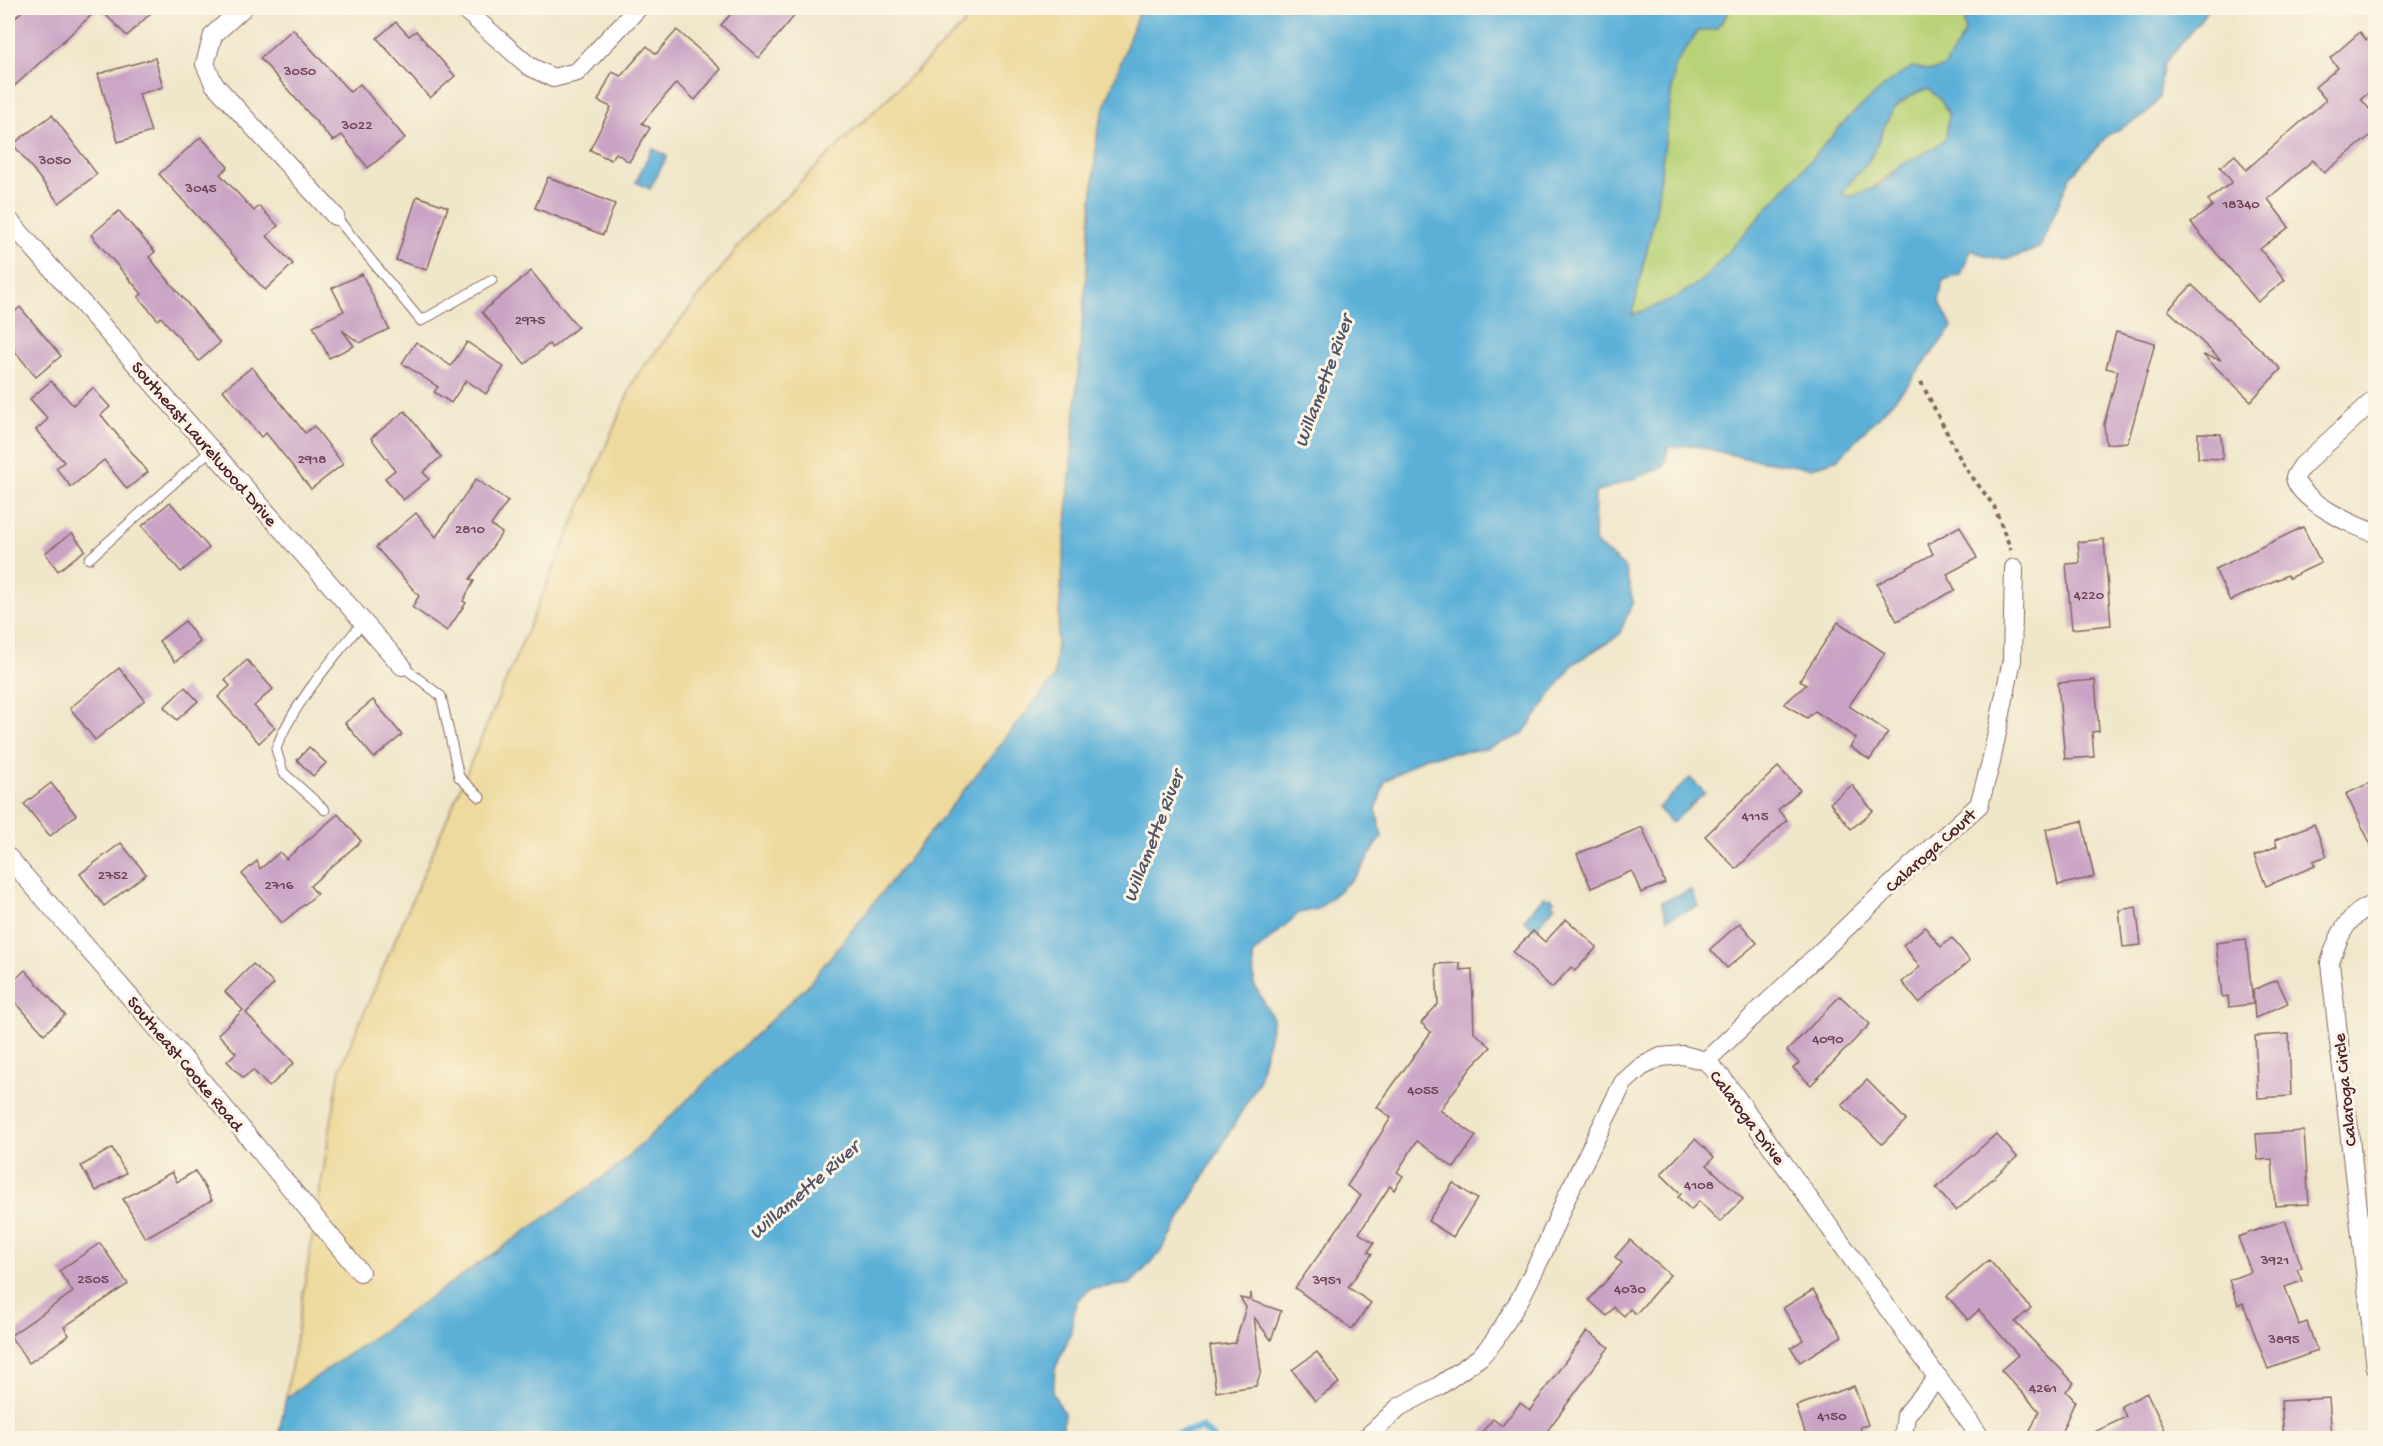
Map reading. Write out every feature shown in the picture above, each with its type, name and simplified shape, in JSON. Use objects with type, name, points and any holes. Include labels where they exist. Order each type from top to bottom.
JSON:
[{"type":"street","points":[[243,8],[213,35],[205,64],[214,84],[335,216]]},
{"type":"street","points":[[463,8],[529,66],[553,78],[577,72],[638,8]]},
{"type":"street","name":"Southeast Laurelwood Drive","points":[[8,219],[402,666]]},
{"type":"street","points":[[2376,398],[2302,466],[2295,477],[2300,489],[2340,519],[2376,533]]},
{"type":"street","name":"Calaroga Court","points":[[1706,1061],[1979,805],[1991,762],[2012,660],[2014,568]]},
{"type":"street","name":"Southeast Cooke Road","points":[[8,857],[176,1049],[360,1272]]},
{"type":"street","name":"Calaroga Circle","points":[[2376,903],[2359,909],[2338,935],[2330,963],[2376,1367]]},
{"type":"street","name":"Calaroga Drive","points":[[1366,1438],[1399,1407],[1438,1386],[1480,1357],[1494,1341],[1539,1262],[1568,1194],[1623,1083],[1641,1067],[1661,1057],[1683,1055],[1706,1061],[1723,1079],[1981,1438]]},
{"type":"street","points":[[1903,1438],[1906,1415],[1938,1377]]},
{"type":"lane","points":[[335,216],[421,321],[492,280]]},
{"type":"lane","points":[[88,559],[211,450]]},
{"type":"lane","points":[[325,810],[283,772],[276,749],[289,723],[324,671],[363,622]]},
{"type":"lane","points":[[402,666],[441,696],[459,777],[480,798]]},
{"type":"path","points":[[1921,382],[1964,466],[1994,506],[2012,553],[2014,568]]},
{"type":"green space","points":[[1731,8],[1964,8],[1965,33],[1944,68],[1933,71],[1912,67],[1851,115],[1704,279],[1674,299],[1632,316],[1656,210],[1675,65],[1698,31],[1722,23]]},
{"type":"green space","points":[[1928,89],[1940,99],[1949,114],[1947,135],[1942,142],[1932,150],[1902,165],[1875,187],[1860,195],[1842,195],[1848,184],[1870,158],[1888,116],[1912,95]]},
{"type":"sand","points":[[981,8],[1140,8],[1098,127],[1054,678],[808,985],[615,1169],[286,1398],[340,1069],[635,378],[754,227]]},
{"type":"water","name":"Willamette River","points":[[1140,8],[1731,8],[1716,29],[1698,31],[1675,65],[1656,210],[1632,315],[1674,299],[1704,279],[1851,115],[1891,81],[1912,67],[1933,71],[1944,67],[1965,33],[1964,8],[2210,8],[2163,65],[2159,98],[2145,115],[2108,135],[2070,177],[2040,247],[2006,259],[1990,257],[1971,250],[1961,275],[1943,280],[1939,301],[1952,327],[1906,387],[1838,459],[1811,468],[1745,458],[1693,445],[1668,447],[1664,467],[1595,493],[1594,542],[1625,568],[1633,601],[1619,635],[1573,664],[1522,735],[1485,749],[1425,757],[1385,781],[1376,809],[1382,836],[1357,875],[1318,909],[1299,913],[1253,954],[1254,984],[1273,1019],[1258,1083],[1159,1254],[1130,1284],[1089,1289],[1076,1302],[1070,1335],[1055,1369],[1053,1394],[1064,1413],[1062,1438],[278,1438],[286,1398],[615,1169],[808,985],[1054,678],[1098,127]],"holes":[[[1928,89],[1940,99],[1949,114],[1946,137],[1934,148],[1900,166],[1879,186],[1850,197],[1842,195],[1847,185],[1868,162],[1894,109],[1913,95]]]},
{"type":"water","points":[[652,148],[667,156],[650,189],[636,182]]},
{"type":"water","points":[[1690,778],[1705,793],[1672,823],[1658,808]]},
{"type":"water","points":[[1691,890],[1698,906],[1667,919],[1661,902]]},
{"type":"water","points":[[1544,896],[1555,901],[1552,904],[1555,906],[1535,929],[1524,920]]},
{"type":"building","points":[[25,8],[99,8],[8,92],[8,25]]},
{"type":"building","points":[[99,8],[156,8],[127,36]]},
{"type":"building","points":[[736,8],[801,8],[759,58],[721,25]]},
{"type":"building","points":[[396,22],[409,36],[416,31],[455,76],[430,98],[377,38]]},
{"type":"building","points":[[293,29],[350,92],[360,84],[405,138],[368,168],[342,135],[333,141],[260,58]]},
{"type":"building","points":[[677,30],[721,69],[695,100],[676,83],[642,123],[650,128],[629,162],[616,153],[611,160],[590,150],[611,107],[598,101],[612,72],[621,76],[647,46],[656,54]]},
{"type":"building","points":[[2360,32],[2366,40],[2376,32],[2376,87],[2361,99],[2376,117],[2376,131],[2324,173],[2313,160],[2268,199],[2289,227],[2260,249],[2285,280],[2258,302],[2191,223],[2212,206],[2208,200],[2232,182],[2220,167],[2235,155],[2246,170],[2326,100],[2315,87],[2338,68],[2330,58]]},
{"type":"building","points":[[155,58],[163,87],[139,94],[151,132],[118,142],[98,74]]},
{"type":"building","points":[[52,115],[97,174],[59,203],[13,144]]},
{"type":"building","points":[[201,137],[228,167],[220,174],[254,211],[259,206],[278,226],[267,236],[293,264],[265,290],[159,174]]},
{"type":"building","points":[[548,177],[615,204],[603,235],[535,208]]},
{"type":"building","points":[[417,196],[448,207],[427,270],[396,260]]},
{"type":"building","points":[[119,211],[155,252],[149,257],[220,343],[199,361],[161,317],[158,320],[138,297],[142,294],[91,235]]},
{"type":"building","points":[[531,271],[578,327],[552,348],[549,344],[525,364],[482,312]]},
{"type":"building","points":[[362,274],[389,329],[360,343],[342,330],[354,346],[329,358],[313,326],[344,311],[332,288]]},
{"type":"building","points":[[2192,285],[2281,369],[2251,401],[2203,355],[2221,360],[2168,310]]},
{"type":"building","points":[[20,307],[61,356],[36,377],[8,343],[8,318]]},
{"type":"building","points":[[2116,332],[2155,343],[2128,442],[2106,444],[2104,424],[2118,371],[2106,368]]},
{"type":"building","points":[[416,342],[451,366],[467,342],[504,367],[486,394],[466,380],[451,403],[434,392],[438,387],[402,363]]},
{"type":"building","points":[[252,367],[305,433],[314,426],[343,464],[311,489],[266,433],[261,437],[223,390]]},
{"type":"building","points":[[51,381],[73,405],[93,388],[110,407],[101,415],[148,472],[127,489],[104,460],[71,487],[56,468],[64,462],[36,430],[48,419],[30,399]]},
{"type":"building","points":[[405,411],[441,457],[423,472],[429,479],[403,500],[385,478],[395,470],[371,438]]},
{"type":"building","points":[[2198,433],[2221,434],[2223,459],[2198,458]]},
{"type":"building","points":[[476,479],[508,501],[491,525],[502,533],[470,579],[474,581],[463,601],[466,603],[447,631],[412,607],[419,596],[376,547],[416,513],[436,537]]},
{"type":"building","points":[[170,502],[209,548],[181,572],[142,526]]},
{"type":"building","points":[[1960,526],[1977,558],[1947,574],[1955,590],[1897,621],[1877,584],[1933,554],[1928,544]]},
{"type":"building","points":[[2303,527],[2321,563],[2289,578],[2287,575],[2230,601],[2215,569]]},
{"type":"building","points":[[72,533],[85,550],[58,571],[45,553]]},
{"type":"building","points":[[2104,539],[2111,625],[2072,629],[2066,564],[2080,563],[2078,542]]},
{"type":"building","points":[[185,621],[200,642],[175,662],[159,641]]},
{"type":"building","points":[[1838,622],[1885,653],[1849,706],[1888,732],[1870,760],[1850,747],[1856,738],[1815,711],[1807,718],[1784,704],[1806,685],[1800,680]]},
{"type":"building","points":[[247,660],[273,689],[254,706],[275,728],[259,743],[218,697],[230,686],[225,680]]},
{"type":"building","points":[[119,668],[145,700],[95,740],[70,708]]},
{"type":"building","points":[[2095,680],[2099,731],[2092,732],[2094,757],[2065,759],[2058,683]]},
{"type":"building","points":[[185,687],[198,701],[177,720],[164,707]]},
{"type":"building","points":[[373,700],[402,735],[374,758],[345,723]]},
{"type":"building","points":[[309,747],[326,763],[313,776],[297,760]]},
{"type":"building","points":[[1778,767],[1800,790],[1778,810],[1787,820],[1736,869],[1705,836]]},
{"type":"building","points":[[2376,780],[2376,855],[2346,794]]},
{"type":"building","points":[[51,783],[76,815],[50,836],[24,804]]},
{"type":"building","points":[[1852,785],[1873,811],[1851,829],[1830,803]]},
{"type":"building","points":[[338,814],[361,841],[310,886],[317,894],[282,923],[242,874],[257,861],[260,869],[280,852],[286,859]]},
{"type":"building","points":[[2082,821],[2094,877],[2058,885],[2046,829]]},
{"type":"building","points":[[2314,824],[2327,856],[2313,861],[2315,866],[2266,886],[2254,856],[2277,846],[2275,840]]},
{"type":"building","points":[[1642,827],[1665,883],[1641,893],[1632,871],[1591,888],[1577,854]]},
{"type":"building","points":[[121,843],[146,874],[104,906],[80,874]]},
{"type":"building","points":[[2136,907],[2141,945],[2123,947],[2119,910]]},
{"type":"building","points":[[1566,919],[1597,947],[1575,971],[1571,967],[1552,988],[1513,952],[1533,931],[1545,942]]},
{"type":"building","points":[[1740,923],[1757,943],[1727,968],[1710,949]]},
{"type":"building","points":[[1925,927],[1941,947],[1952,938],[1970,961],[1919,1003],[1902,982],[1920,967],[1903,945]]},
{"type":"building","points":[[2246,939],[2253,1004],[2229,1007],[2228,996],[2222,997],[2216,943]]},
{"type":"building","points":[[1460,963],[1460,970],[1472,969],[1474,1032],[1491,1047],[1471,1068],[1440,1110],[1476,1136],[1454,1168],[1417,1141],[1397,1172],[1403,1176],[1394,1190],[1390,1186],[1359,1233],[1374,1243],[1368,1252],[1372,1254],[1348,1287],[1371,1303],[1352,1329],[1295,1288],[1361,1196],[1347,1186],[1391,1118],[1377,1107],[1431,1032],[1421,1023],[1438,1004],[1436,964]]},
{"type":"building","points":[[253,964],[274,984],[246,1013],[294,1063],[269,1087],[253,1070],[243,1078],[227,1061],[236,1053],[218,1034],[243,1010],[225,992]]},
{"type":"building","points":[[25,970],[65,1015],[44,1034],[8,994],[8,986]]},
{"type":"building","points":[[2277,980],[2288,1003],[2255,1018],[2253,990]]},
{"type":"building","points":[[1840,996],[1870,1024],[1811,1085],[1793,1068],[1799,1063],[1787,1051]]},
{"type":"building","points":[[2289,1034],[2291,1096],[2258,1098],[2255,1036]]},
{"type":"building","points":[[1867,1080],[1906,1120],[1882,1144],[1842,1105]]},
{"type":"building","points":[[2304,1131],[2309,1204],[2275,1206],[2272,1159],[2258,1160],[2256,1134]]},
{"type":"building","points":[[1996,1134],[2017,1157],[1956,1211],[1936,1188]]},
{"type":"building","points":[[1695,1139],[1714,1157],[1707,1165],[1743,1199],[1720,1222],[1699,1201],[1691,1210],[1678,1197],[1681,1194],[1661,1174]]},
{"type":"building","points":[[112,1148],[126,1173],[96,1191],[81,1166]]},
{"type":"building","points":[[195,1171],[212,1200],[145,1238],[123,1199],[172,1172],[177,1182]]},
{"type":"building","points":[[1453,1183],[1477,1199],[1453,1237],[1428,1221]]},
{"type":"building","points":[[2285,1220],[2302,1267],[2297,1269],[2302,1281],[2285,1287],[2299,1325],[2307,1322],[2317,1351],[2268,1369],[2243,1303],[2238,1305],[2229,1280],[2251,1272],[2238,1237]]},
{"type":"building","points":[[1630,1240],[1670,1275],[1636,1314],[1630,1309],[1624,1316],[1614,1307],[1607,1316],[1589,1300],[1622,1263],[1615,1257]]},
{"type":"building","points":[[100,1243],[128,1284],[64,1327],[69,1335],[29,1363],[10,1336],[73,1292],[59,1271]]},
{"type":"building","points":[[1989,1260],[2031,1308],[2015,1322],[2074,1383],[2066,1391],[2075,1401],[2059,1438],[2027,1438],[2039,1411],[2001,1370],[2018,1355],[1979,1310],[1968,1320],[1947,1296]]},
{"type":"building","points":[[1813,1290],[1842,1336],[1800,1362],[1791,1348],[1803,1340],[1783,1308]]},
{"type":"building","points":[[1251,1293],[1252,1301],[1281,1311],[1271,1340],[1254,1317],[1261,1371],[1256,1386],[1216,1392],[1210,1346],[1235,1343],[1246,1307],[1240,1298],[1249,1300]]},
{"type":"building","points":[[1587,1331],[1609,1347],[1542,1438],[1477,1438],[1493,1419],[1502,1426],[1520,1403],[1530,1410]]},
{"type":"building","points":[[1317,1352],[1339,1383],[1315,1401],[1292,1370]]},
{"type":"building","points":[[1854,1386],[1868,1425],[1860,1427],[1863,1438],[1807,1438],[1796,1406]]},
{"type":"building","points":[[2147,1393],[2169,1438],[2082,1438],[2126,1417],[2121,1406]]},
{"type":"building","points":[[2329,1398],[2332,1438],[2284,1438],[2281,1401]]},
{"type":"waterway","points":[[1163,1438],[1202,1428],[1213,1438]]}]
